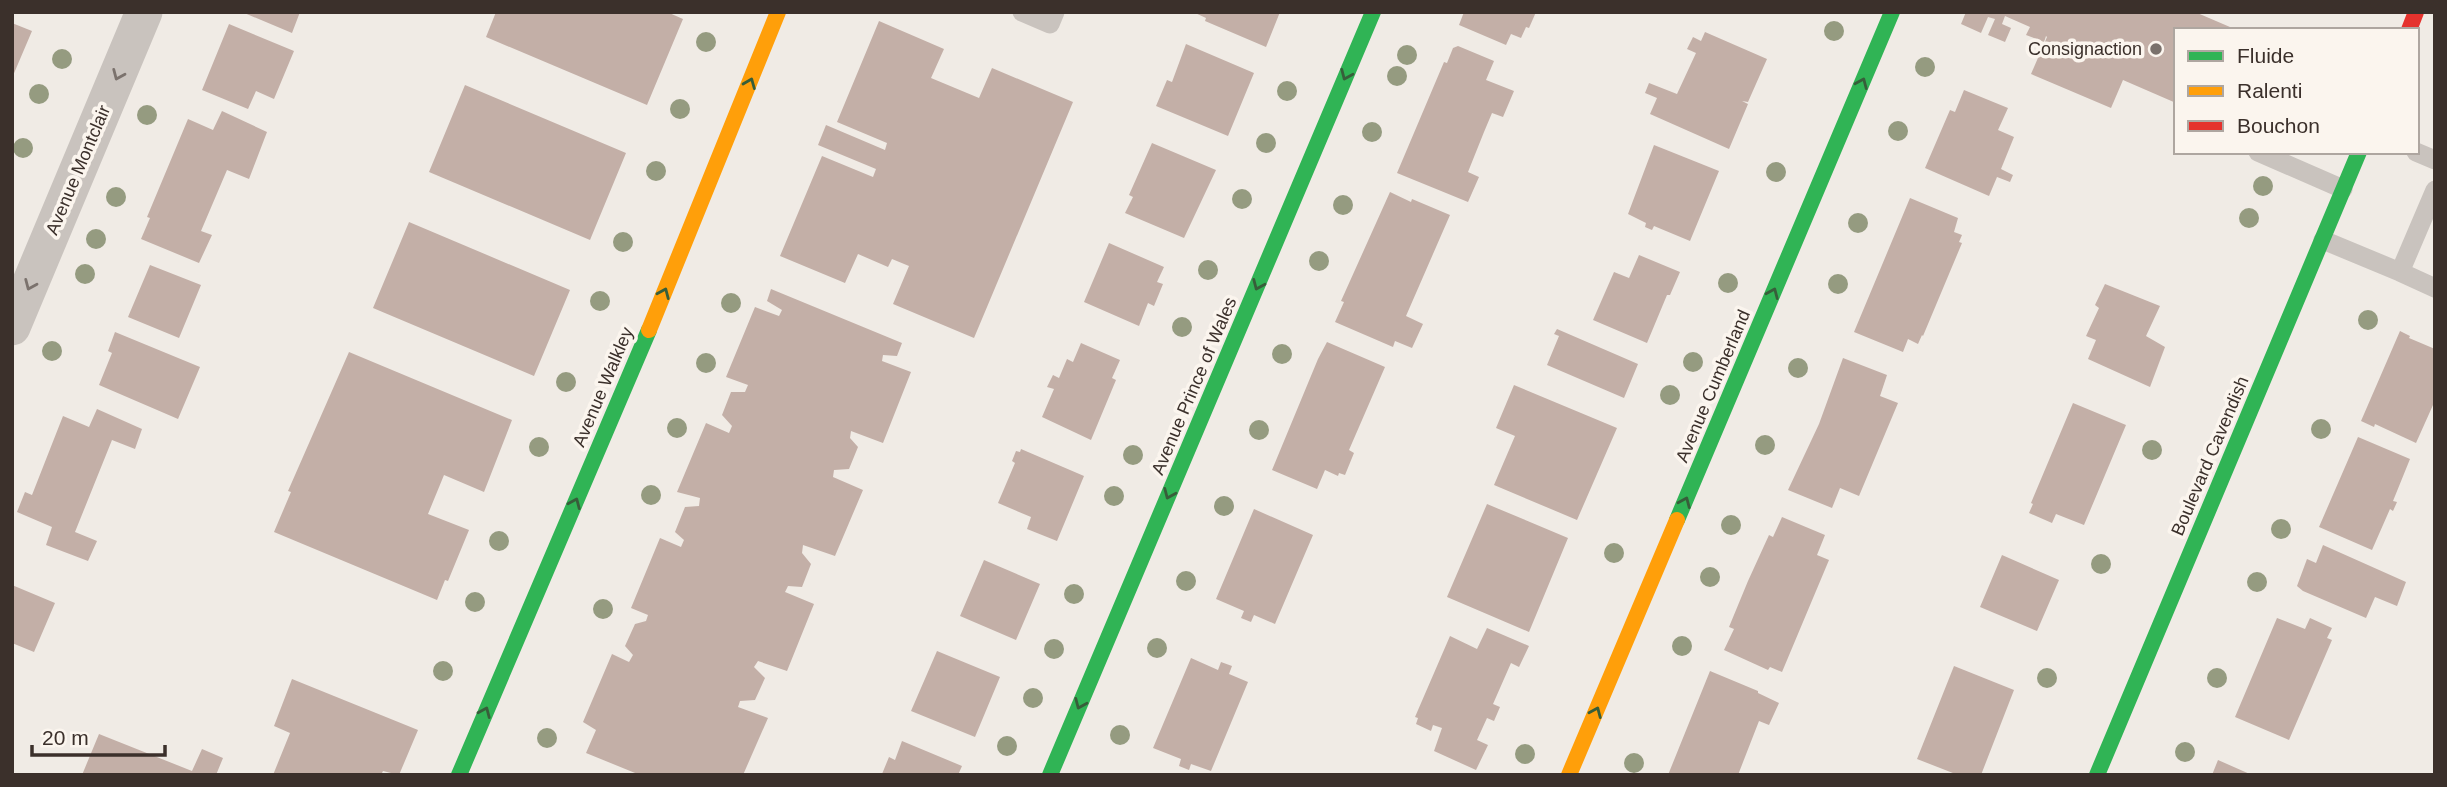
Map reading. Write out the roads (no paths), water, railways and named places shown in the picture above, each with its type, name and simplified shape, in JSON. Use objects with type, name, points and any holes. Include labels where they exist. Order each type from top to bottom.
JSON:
[{"type":"street","name":"Avenue Montclair","points":[[12,327],[144,12]]},
{"type":"street","name":"Avenue Walkley","points":[[459,775],[688,237],[778,12]]},
{"type":"street","name":"Avenue Prince of Wales","points":[[1050,775],[1373,12]]},
{"type":"street","name":"Avenue Cumberland","points":[[1569,775],[1892,12]]},
{"type":"street","name":"Boulevard Cavendish","points":[[2097,775],[2358,154]]},
{"type":"lane","points":[[1022,12],[1050,24],[1055,12]]},
{"type":"lane","points":[[2263,154],[2343,189]]},
{"type":"lane","points":[[2400,272],[2435,190]]},
{"type":"lane","points":[[2323,240],[2435,288]]},
{"type":"place","name":"Consignaction","points":[[2156,49]]}]
